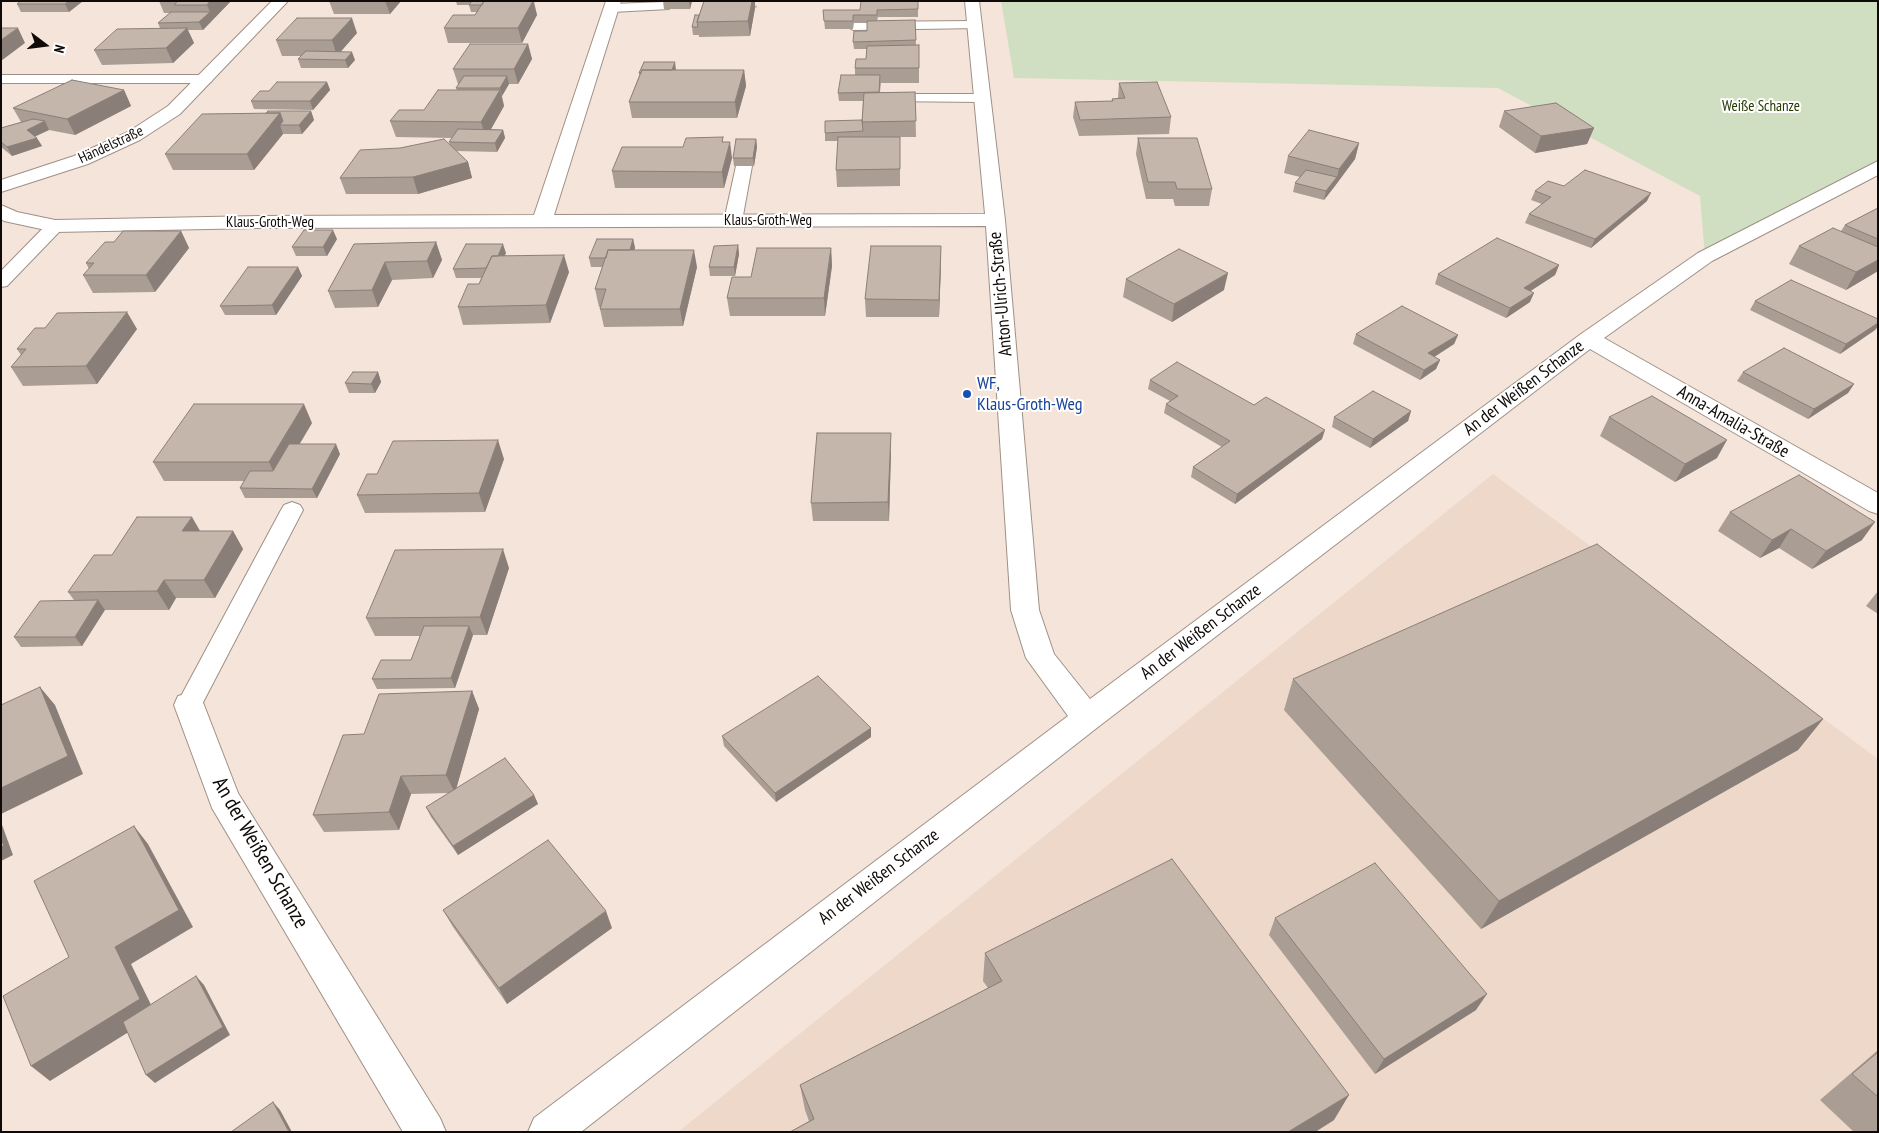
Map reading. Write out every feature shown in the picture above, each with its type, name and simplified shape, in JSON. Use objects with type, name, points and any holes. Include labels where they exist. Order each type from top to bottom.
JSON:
[{"type":"street","name":"Händelstraße","points":[[1,186],[82,160],[134,136],[174,110],[281,1]]},
{"type":"street","points":[[542,222],[613,4]]},
{"type":"street","name":"Anton-Ulrich-Straße","points":[[974,15],[995,220],[1025,610],[1041,658],[1087,718]]},
{"type":"street","name":"An der Weißen Schanze","points":[[548,1132],[1087,718],[1589,339],[1705,257],[1878,167]]},
{"type":"street","name":"Klaus-Groth-Weg","points":[[1,211],[11,217],[55,226],[258,222],[995,220]]},
{"type":"street","name":"Anna-Amalia-Straße","points":[[1589,339],[1878,505]]},
{"type":"street","name":"An der Weißen Schanze","points":[[189,705],[224,798],[426,1132]]},
{"type":"lane","points":[[613,4],[664,6]]},
{"type":"lane","points":[[877,20],[974,15]]},
{"type":"lane","points":[[853,26],[974,15]]},
{"type":"lane","points":[[1,79],[206,79]]},
{"type":"lane","points":[[880,94],[982,93]]},
{"type":"lane","points":[[734,221],[744,166]]},
{"type":"lane","points":[[1,282],[55,226]]},
{"type":"lane","name":"An der Weißen Schanze","points":[[189,705],[292,510]]},
{"type":"shaded area","points":[[1493,474],[1878,759],[1878,1132],[678,1132]]},
{"type":"green space","name":"Weiße Schanze","points":[[1001,1],[1878,1],[1878,167],[1705,257],[1700,196],[1498,88],[1014,78]]},
{"type":"building","points":[[21,1],[69,1],[65,4],[17,4]]},
{"type":"building","points":[[178,1],[210,1],[207,5],[174,5]]},
{"type":"building","points":[[472,1],[484,1],[482,5],[469,5]]},
{"type":"building","points":[[484,1],[533,1],[518,28],[444,28],[453,15],[475,15]]},
{"type":"building","points":[[704,1],[752,1],[748,21],[697,22]]},
{"type":"building","points":[[861,1],[918,1],[918,9],[877,10],[877,15],[853,15],[853,21],[824,21],[823,10],[860,10]]},
{"type":"building","points":[[171,12],[210,12],[199,22],[158,23]]},
{"type":"building","points":[[695,15],[699,15],[698,27],[692,27]]},
{"type":"building","points":[[297,18],[352,18],[332,40],[276,40]]},
{"type":"building","points":[[915,20],[916,40],[853,42],[854,31],[867,31],[867,21]]},
{"type":"building","points":[[1,28],[18,28],[1,40]]},
{"type":"building","points":[[187,28],[166,48],[94,50],[117,29]]},
{"type":"building","points":[[470,44],[528,44],[514,69],[453,69]]},
{"type":"building","points":[[919,45],[919,68],[855,68],[856,59],[866,59],[867,46]]},
{"type":"building","points":[[306,51],[352,52],[345,60],[298,59]]},
{"type":"building","points":[[644,62],[675,62],[672,70],[642,70],[639,73]]},
{"type":"building","points":[[642,70],[744,70],[735,102],[629,102]]},
{"type":"building","points":[[841,75],[880,75],[879,92],[838,93]]},
{"type":"building","points":[[464,76],[507,76],[500,88],[456,88]]},
{"type":"building","points":[[72,80],[124,90],[67,119],[13,108]]},
{"type":"building","points":[[277,82],[327,82],[310,101],[251,101],[260,91],[269,91]]},
{"type":"building","points":[[1157,82],[1171,117],[1080,120],[1075,102],[1113,101],[1112,99],[1125,98],[1119,83]]},
{"type":"building","points":[[438,90],[500,90],[481,122],[390,121],[399,110],[424,110]]},
{"type":"building","points":[[915,92],[916,121],[862,122],[864,93]]},
{"type":"building","points":[[1556,103],[1594,128],[1541,136],[1504,111]]},
{"type":"building","points":[[268,111],[311,111],[299,125],[280,125],[283,121],[280,113],[266,113]]},
{"type":"building","points":[[280,113],[247,154],[165,154],[202,114]]},
{"type":"building","points":[[33,119],[45,121],[27,130],[37,138],[7,147],[1,142],[1,128]]},
{"type":"building","points":[[862,120],[863,131],[825,133],[825,121]]},
{"type":"building","points":[[458,129],[503,130],[495,143],[449,142]]},
{"type":"building","points":[[1309,130],[1359,143],[1339,169],[1288,156]]},
{"type":"building","points":[[723,137],[722,142],[730,142],[722,172],[612,171],[622,147],[683,147],[686,138]]},
{"type":"building","points":[[838,137],[900,137],[900,169],[836,170]]},
{"type":"building","points":[[1138,138],[1197,138],[1212,189],[1177,189],[1175,182],[1148,182]]},
{"type":"building","points":[[444,139],[468,162],[413,177],[340,178],[360,150],[400,148]]},
{"type":"building","points":[[736,139],[756,139],[753,158],[733,158]]},
{"type":"building","points":[[1306,170],[1337,177],[1326,191],[1295,183]]},
{"type":"building","points":[[1585,170],[1651,193],[1595,239],[1529,214],[1551,197],[1535,191],[1548,181],[1564,186]]},
{"type":"building","points":[[1878,208],[1878,239],[1845,225]]},
{"type":"building","points":[[1833,228],[1878,247],[1878,260],[1856,272],[1799,246]]},
{"type":"building","points":[[304,230],[333,230],[323,247],[292,247]]},
{"type":"building","points":[[123,231],[181,231],[146,275],[83,275],[94,263],[86,263],[105,242],[114,242]]},
{"type":"building","points":[[1497,238],[1559,265],[1524,288],[1534,293],[1510,308],[1438,274]]},
{"type":"building","points":[[597,239],[633,239],[630,250],[608,250],[606,258],[589,258]]},
{"type":"building","points":[[436,242],[427,261],[385,262],[372,290],[328,291],[354,244]]},
{"type":"building","points":[[466,244],[503,244],[498,256],[492,256],[486,268],[453,269]]},
{"type":"building","points":[[738,245],[734,267],[709,267],[714,246]]},
{"type":"building","points":[[871,246],[941,246],[939,300],[865,299]]},
{"type":"building","points":[[757,248],[831,248],[824,298],[727,298],[732,277],[751,277]]},
{"type":"building","points":[[1179,249],[1228,273],[1174,304],[1126,279]]},
{"type":"building","points":[[608,250],[694,250],[680,309],[600,309],[606,289],[595,289]]},
{"type":"building","points":[[564,255],[546,305],[458,307],[468,284],[479,284],[492,256]]},
{"type":"building","points":[[248,267],[298,267],[272,305],[220,306]]},
{"type":"building","points":[[1791,280],[1878,319],[1878,323],[1846,344],[1755,301]]},
{"type":"building","points":[[1402,306],[1458,335],[1428,353],[1440,360],[1424,370],[1356,334]]},
{"type":"building","points":[[127,312],[86,366],[11,367],[26,349],[17,349],[35,328],[45,328],[57,313]]},
{"type":"building","points":[[1784,348],[1854,384],[1814,409],[1743,372]]},
{"type":"building","points":[[1177,362],[1254,405],[1266,397],[1325,430],[1237,494],[1193,467],[1230,441],[1166,404],[1178,396],[1150,380]]},
{"type":"building","points":[[353,372],[378,372],[371,384],[345,383]]},
{"type":"building","points":[[1373,391],[1411,411],[1373,439],[1334,417]]},
{"type":"building","points":[[1652,396],[1727,440],[1685,464],[1609,417]]},
{"type":"building","points":[[194,404],[304,404],[269,462],[153,462]]},
{"type":"building","points":[[817,433],[891,433],[888,502],[811,503]]},
{"type":"building","points":[[498,440],[479,493],[357,495],[367,474],[377,474],[393,441]]},
{"type":"building","points":[[289,444],[336,444],[312,489],[240,488],[250,471],[273,471]]},
{"type":"building","points":[[1799,475],[1875,522],[1826,551],[1791,529],[1772,540],[1730,512]]},
{"type":"building","points":[[137,517],[192,517],[182,531],[233,531],[204,580],[164,580],[157,591],[68,592],[94,555],[112,555]]},
{"type":"building","points":[[1597,544],[1823,719],[1499,901],[1293,679]]},
{"type":"building","points":[[503,549],[480,617],[366,618],[395,550]]},
{"type":"building","points":[[98,600],[75,637],[14,637],[40,601]]},
{"type":"building","points":[[424,626],[469,626],[451,678],[372,679],[381,660],[411,660]]},
{"type":"building","points":[[818,676],[871,728],[775,793],[722,736]]},
{"type":"building","points":[[40,687],[68,756],[1,788],[1,705]]},
{"type":"building","points":[[472,691],[446,775],[401,776],[389,812],[313,815],[343,735],[364,734],[379,694]]},
{"type":"building","points":[[505,758],[534,795],[453,846],[426,807]]},
{"type":"building","points":[[134,826],[179,910],[115,947],[140,999],[31,1066],[3,996],[69,957],[34,881]]},
{"type":"building","points":[[548,840],[606,911],[499,988],[443,910]]},
{"type":"building","points":[[1172,859],[1349,1095],[1288,1132],[790,1132],[814,1119],[800,1085],[1002,981],[985,953]]},
{"type":"building","points":[[1375,863],[1487,994],[1384,1059],[1275,918]]},
{"type":"building","points":[[196,976],[223,1027],[146,1075],[123,1022]]},
{"type":"building","points":[[1878,1052],[1878,1097],[1852,1074]]},
{"type":"building","points":[[273,1102],[289,1132],[231,1132]]},
{"type":"place","name":"WF, Klaus-Groth-Weg","points":[[967,394]]}]
